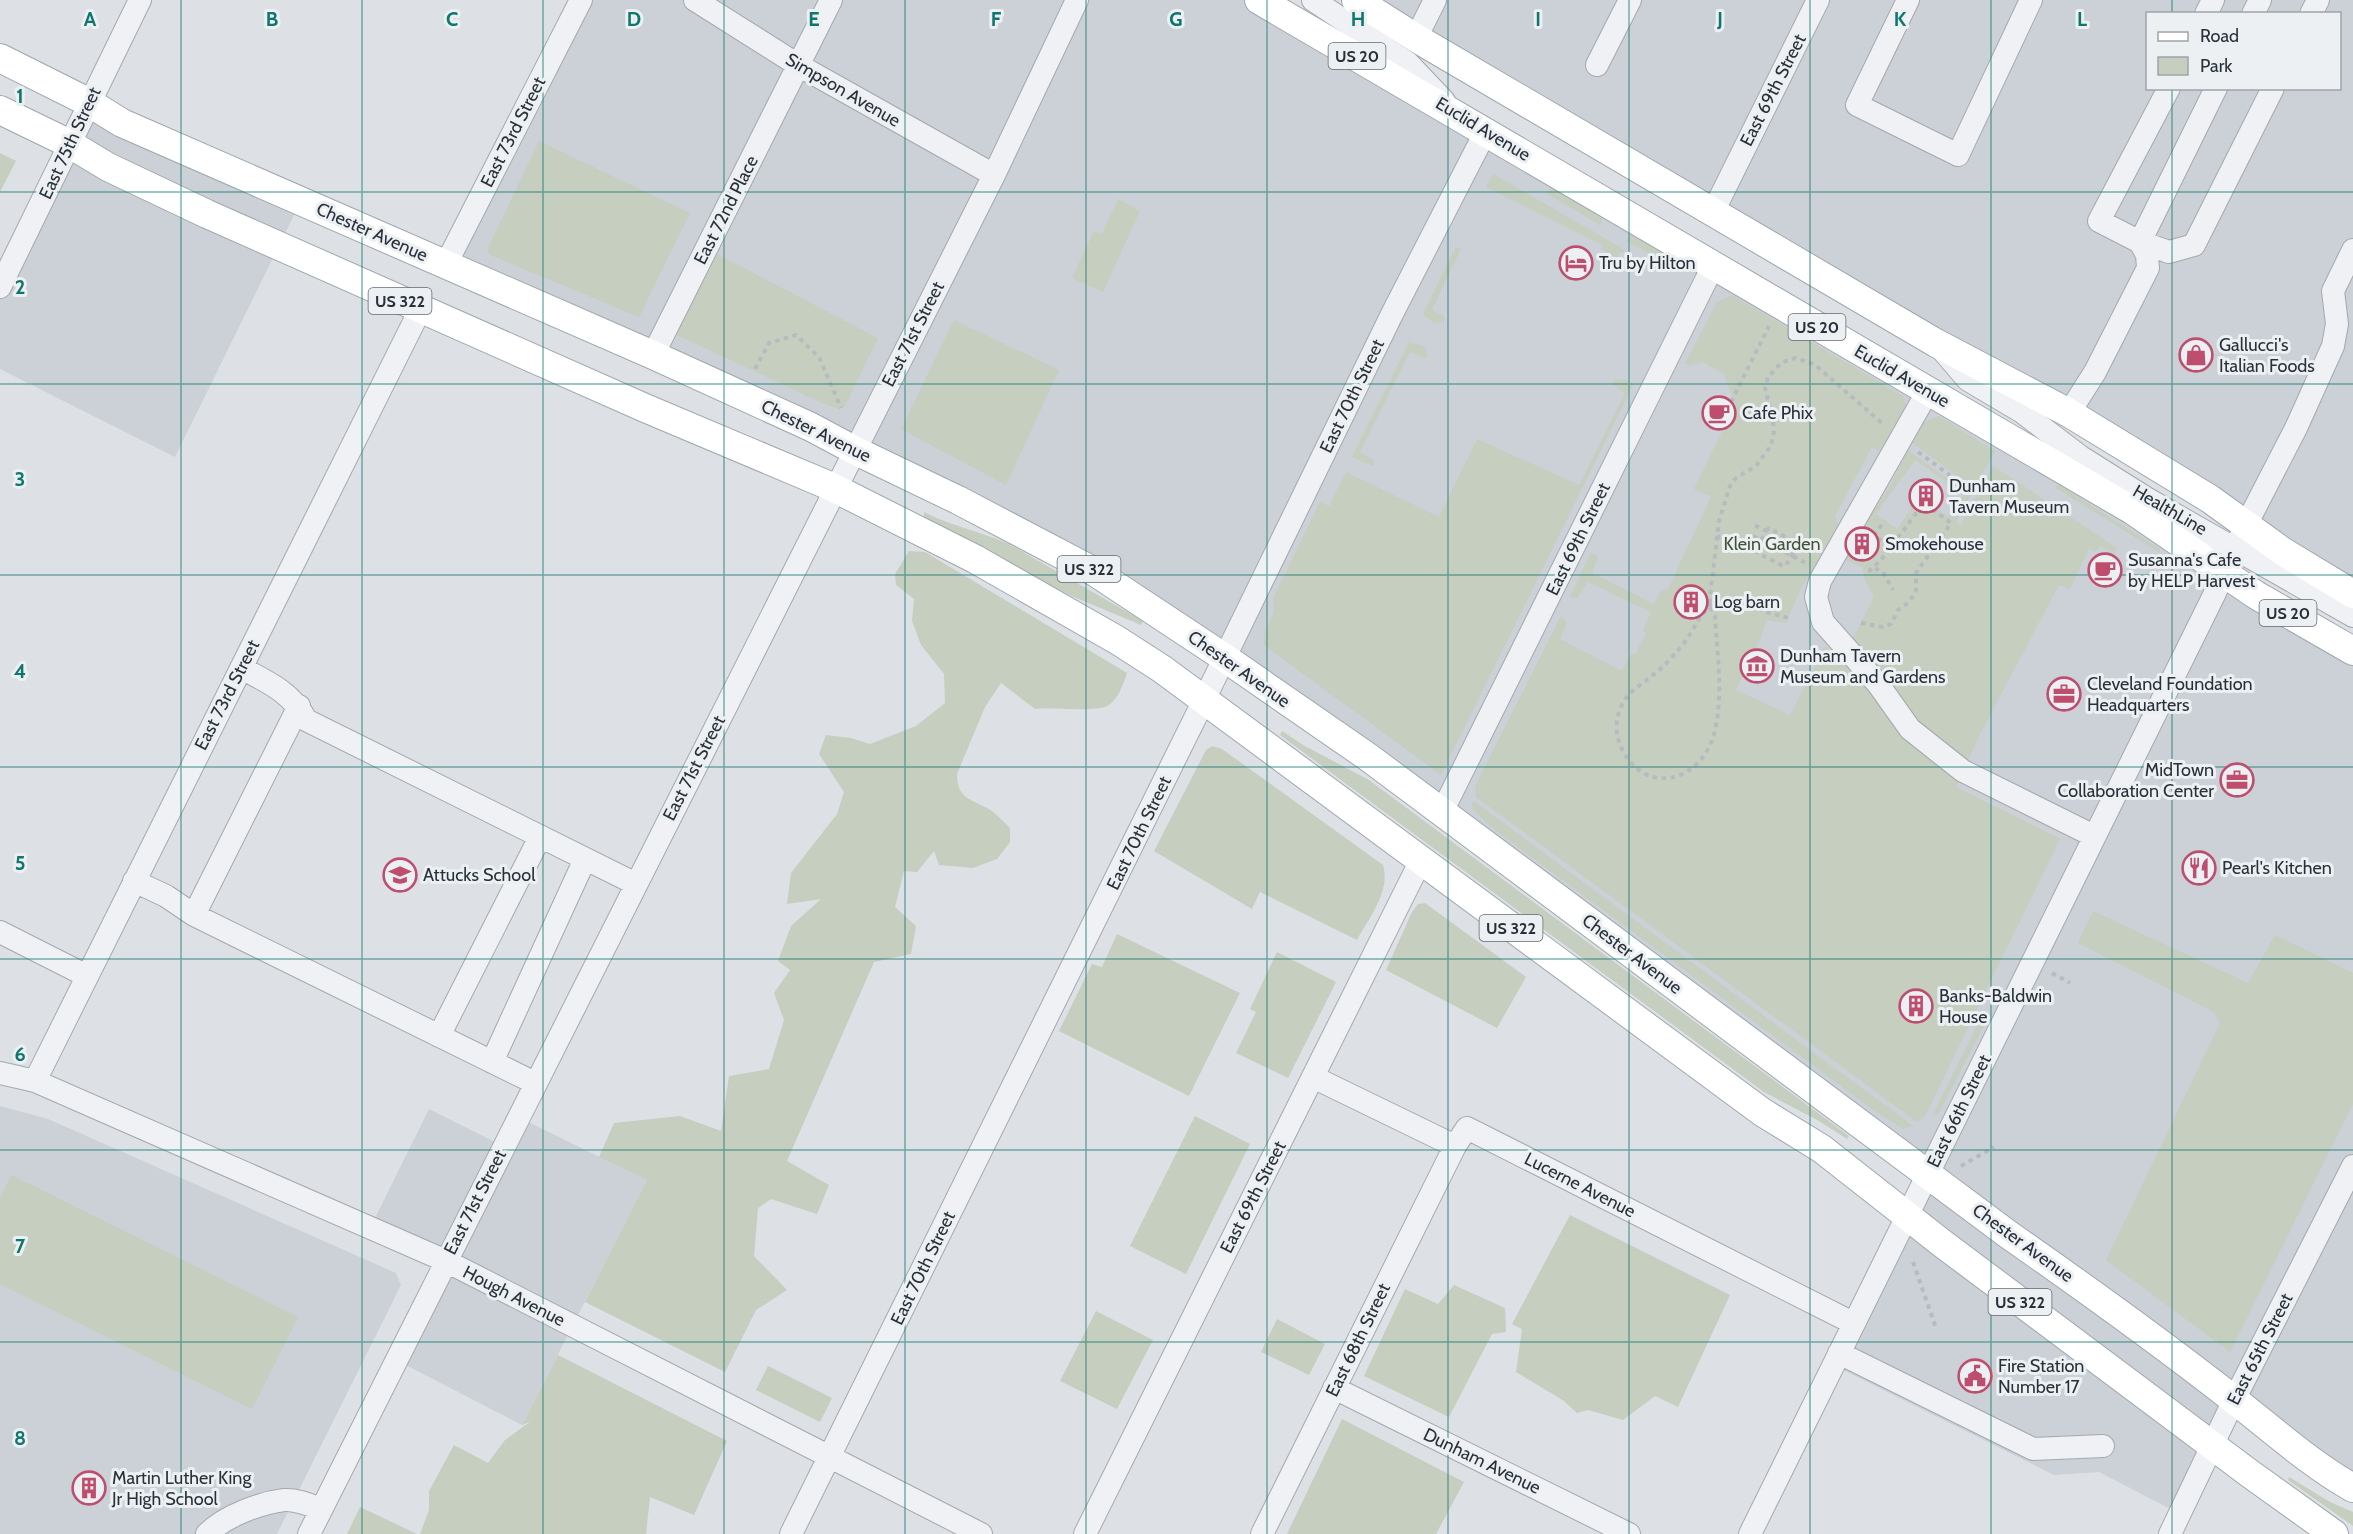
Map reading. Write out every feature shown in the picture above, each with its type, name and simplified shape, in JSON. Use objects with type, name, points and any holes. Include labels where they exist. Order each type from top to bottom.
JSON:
[{"type":"main road","name":"Euclid Avenue","points":[[1259,0],[1456,113],[2132,510],[2235,548],[2282,552],[2353,594]]},
{"type":"main road","name":"Euclid Avenue","points":[[1356,0],[1416,38],[1936,342],[2070,413],[2210,499],[2256,595],[2353,651]]},
{"type":"main road","name":"Chester Avenue","points":[[0,58],[88,102],[122,123],[653,355],[811,427],[958,500],[1095,572],[1368,757],[2234,1400],[2320,1468],[2353,1488]]},
{"type":"main road","name":"US 322","points":[[0,110],[68,143],[108,167],[207,214],[420,310],[835,489],[975,560],[1072,614],[1162,669],[1762,1112],[1822,1149],[1952,1251],[2334,1534]]},
{"type":"street","name":"East 75th Street","points":[[0,287],[56,176],[68,143],[88,102],[140,0]]},
{"type":"street","name":"East 73rd Street","points":[[446,264],[581,0]]},
{"type":"street","name":"Simpson Avenue","points":[[695,0],[798,65],[994,175]]},
{"type":"street","name":"East 72nd Place","points":[[653,355],[831,0]]},
{"type":"street","name":"East 71st Street","points":[[309,1534],[994,175],[1077,0]]},
{"type":"street","points":[[1313,0],[1408,63],[1456,113]]},
{"type":"street","points":[[1325,0],[1413,49],[1456,61]]},
{"type":"street","points":[[1416,38],[1435,0]]},
{"type":"street","points":[[1597,65],[1630,0]]},
{"type":"street","name":"East 69th Street","points":[[1713,212],[1818,0]]},
{"type":"street","points":[[1908,0],[1857,105],[1958,155],[2031,0]]},
{"type":"street","points":[[2168,90],[2099,221],[2140,242],[2169,252],[2194,245],[2272,90]]},
{"type":"street","points":[[2140,242],[2215,90]]},
{"type":"street","name":"East 70th Street","points":[[791,1534],[1225,658],[1392,314],[1486,131]]},
{"type":"street","points":[[2070,413],[2095,372],[2148,268],[2147,255],[2140,242]]},
{"type":"street","name":"East 66th Street","points":[[1750,1534],[2296,428],[2333,346],[2337,324],[2333,291],[2353,250]]},
{"type":"street","name":"East 69th Street","points":[[1442,812],[1713,266]]},
{"type":"street","name":"East 73rd Street","points":[[35,1081],[420,310]]},
{"type":"street","name":"HealthLine","points":[[1936,342],[1968,380],[2022,412],[2081,457],[2146,498],[2353,616]]},
{"type":"street","points":[[1928,391],[1820,582],[1816,597],[1823,622],[1878,684],[1910,729],[1932,748],[1963,771],[2094,836]]},
{"type":"street","name":"HealthLine","points":[[1973,418],[2014,426],[2081,457]]},
{"type":"street","points":[[241,668],[272,684],[299,706],[306,720],[636,884]]},
{"type":"street","points":[[194,915],[299,706]]},
{"type":"street","points":[[439,1036],[540,837]]},
{"type":"street","points":[[492,1062],[585,859]]},
{"type":"street","name":"East 69th Street","points":[[1085,1534],[1421,860]]},
{"type":"street","points":[[134,881],[166,896],[194,915],[535,1083]]},
{"type":"street","points":[[0,932],[87,976]]},
{"type":"street","name":"Hough Avenue","points":[[0,1073],[35,1081],[446,1261],[981,1534]]},
{"type":"street","points":[[1313,1077],[1455,1146]]},
{"type":"street","name":"Lucerne Avenue","points":[[1455,1146],[1467,1128],[1853,1323]]},
{"type":"street","name":"East 68th Street","points":[[1262,1534],[1455,1146]]},
{"type":"street","name":"East 65th Street","points":[[2170,1534],[2234,1400],[2353,1166]]},
{"type":"street","points":[[1839,1353],[2033,1449],[2103,1446]]},
{"type":"street","name":"Dunham Avenue","points":[[1335,1388],[1629,1534]]},
{"type":"street","points":[[207,1534],[217,1524],[236,1514],[286,1500],[321,1509]]},
{"type":"path","points":[[1731,402],[1770,324]]},
{"type":"path","points":[[754,369],[769,343],[796,335],[819,357],[841,408]]},
{"type":"path","points":[[1788,618],[1760,610],[1732,598],[1723,597],[1709,606],[1685,642],[1658,671],[1626,698],[1620,709],[1616,733],[1618,743],[1634,768],[1647,776],[1658,779],[1673,778],[1700,761],[1714,735],[1718,686],[1715,616],[1709,606],[1716,538],[1730,486],[1736,478],[1756,466],[1771,446],[1774,432],[1773,421],[1765,388],[1768,378],[1783,362],[1799,358],[1821,369],[1900,440],[1950,475]]},
{"type":"path","points":[[1861,623],[1882,627],[1891,624],[1898,610],[1908,603],[1916,591],[1916,573],[1951,523],[1924,503],[1875,568],[1865,575]]},
{"type":"path","points":[[1874,536],[1884,521]]},
{"type":"path","points":[[1754,525],[1766,531]]},
{"type":"path","points":[[1716,538],[1724,535],[1734,536],[1756,549],[1758,553],[1783,566],[1786,565],[1796,546],[1795,542],[1768,528],[1756,549]]},
{"type":"path","points":[[1862,528],[1891,547]]},
{"type":"path","points":[[1753,536],[1814,568]]},
{"type":"path","points":[[1875,568],[1884,574],[1893,590]]},
{"type":"path","points":[[2052,973],[2070,983]]},
{"type":"path","points":[[1961,1166],[1994,1147]]},
{"type":"path","points":[[1913,1262],[1936,1328]]},
{"type":"shaded area","points":[[581,0],[1260,0],[2353,651],[2353,1488],[2234,1400],[2180,1514],[2099,1472],[2054,1475],[1833,1365],[1929,1175],[1095,572],[446,264]]},
{"type":"shaded area","points":[[1356,0],[2353,0],[2353,594]]},
{"type":"shaded area","points":[[88,102],[301,201],[175,457],[0,369],[0,285]]},
{"type":"shaded area","points":[[0,1106],[48,1119],[396,1273],[401,1285],[277,1534],[0,1534]]},
{"type":"shaded area","points":[[429,1109],[503,1146],[518,1117],[647,1180],[522,1425],[396,1360],[445,1261],[370,1228]]},
{"type":"green space","points":[[539,141],[690,213],[639,317],[490,255],[487,250]]},
{"type":"green space","points":[[0,153],[16,161],[0,192]]},
{"type":"green space","points":[[1493,174],[1625,250],[1623,253],[1620,252],[1617,258],[1601,249],[1602,245],[1486,187]]},
{"type":"green space","points":[[1552,184],[1604,216],[1600,225],[1547,194]]},
{"type":"green space","points":[[1118,199],[1140,211],[1103,292],[1072,278],[1094,231],[1102,234]]},
{"type":"green space","points":[[1632,232],[1668,252],[1664,261],[1626,241]]},
{"type":"green space","points":[[1456,247],[1461,249],[1432,310],[1445,317],[1444,322],[1434,323],[1423,314]]},
{"type":"green space","points":[[715,253],[878,338],[845,406],[839,409],[822,403],[675,334]]},
{"type":"green space","name":"Klein Garden","points":[[1732,295],[1903,396],[1909,414],[1883,453],[1872,447],[1835,516],[1840,529],[1800,590],[1786,623],[1767,620],[1736,690],[1790,715],[1825,646],[1873,695],[1852,640],[1874,597],[1865,581],[1863,568],[1845,559],[1852,544],[1865,552],[1870,543],[1857,535],[1889,488],[1908,450],[1950,480],[1956,475],[1908,440],[1920,419],[1925,422],[1939,416],[1995,451],[1956,522],[1960,526],[1993,466],[2117,548],[2115,554],[2100,546],[2096,552],[2089,549],[2070,589],[2059,585],[1979,736],[1956,787],[2060,839],[1925,1116],[1917,1122],[1476,797],[1475,786],[1561,616],[1567,622],[1560,639],[1622,671],[1646,634],[1643,630],[1651,612],[1588,582],[1577,598],[1570,597],[1591,552],[1598,557],[1592,573],[1654,604],[1661,590],[1668,589],[1711,497],[1694,489],[1735,405],[1724,374],[1702,362],[1690,366],[1685,363],[1717,302]],"holes":[[[1915,460],[1964,494],[1948,517],[1920,497],[1897,529],[1876,514]]]},
{"type":"green space","points":[[954,320],[1059,370],[1006,485],[901,429]]},
{"type":"green space","points":[[1409,342],[1424,346],[1428,355],[1424,358],[1410,352],[1360,452],[1374,460],[1373,466],[1352,457]]},
{"type":"green space","points":[[1615,379],[1629,380],[1633,385],[1441,775],[1264,645],[1265,631],[1274,612],[1273,598],[1320,502],[1329,506],[1346,472],[1439,517],[1477,439],[1579,485],[1625,393],[1612,384]]},
{"type":"green space","points":[[2058,484],[2160,549],[2160,553],[2056,488]]},
{"type":"green space","points":[[924,512],[1009,544],[1143,621],[1141,625],[1067,594],[924,517]]},
{"type":"green space","points":[[909,551],[925,552],[1127,673],[1115,699],[1109,705],[1095,709],[1035,709],[1001,683],[985,707],[957,774],[959,788],[966,797],[990,810],[1010,828],[1010,842],[997,859],[973,868],[939,865],[934,851],[917,872],[904,871],[895,907],[916,926],[911,954],[874,962],[787,1161],[829,1185],[817,1214],[771,1199],[758,1208],[754,1256],[787,1290],[756,1310],[725,1372],[585,1302],[647,1180],[599,1157],[614,1123],[680,1116],[721,1131],[729,1076],[769,1069],[784,1020],[774,993],[790,970],[778,961],[791,926],[821,899],[787,904],[791,873],[837,814],[844,792],[819,754],[826,735],[851,738],[870,744],[916,726],[945,703],[944,674],[921,645],[912,621],[914,599],[896,585],[895,574]]},
{"type":"green space","points":[[1282,731],[1303,745],[1369,780],[1849,1136],[1847,1139],[1819,1121],[1764,1092],[1280,735]]},
{"type":"green space","points":[[1212,746],[1222,749],[1383,865],[1384,885],[1378,904],[1357,940],[1260,892],[1252,909],[1154,851],[1206,750]]},
{"type":"green space","points":[[1475,802],[1913,1126],[1903,1129],[1872,1109],[1495,830],[1474,811],[1471,803]]},
{"type":"green space","points":[[1425,903],[1526,977],[1497,1028],[1386,970],[1412,912],[1418,904]]},
{"type":"green space","points":[[2093,911],[2248,983],[2275,935],[2353,973],[2353,1104],[2230,1352],[2106,1260],[2220,1023],[2214,1012],[2078,943]]},
{"type":"green space","points":[[1117,934],[1240,993],[1189,1096],[1059,1031],[1092,964],[1102,967]]},
{"type":"green space","points":[[1277,952],[1336,982],[1288,1078],[1236,1053],[1256,1012],[1250,1009]]},
{"type":"green space","points":[[1983,1013],[1986,1020],[1984,1026],[1938,1115],[1934,1113]]},
{"type":"green space","points":[[1195,1116],[1250,1144],[1186,1274],[1130,1246]]},
{"type":"green space","points":[[11,1175],[298,1317],[252,1409],[0,1284],[0,1198]]},
{"type":"green space","points":[[1570,1215],[1730,1295],[1678,1407],[1655,1396],[1623,1420],[1588,1410],[1577,1413],[1564,1401],[1516,1372],[1522,1329],[1512,1324]]},
{"type":"green space","points":[[1454,1285],[1505,1308],[1506,1332],[1492,1334],[1449,1417],[1364,1376],[1405,1289],[1438,1304]]},
{"type":"green space","points":[[1096,1311],[1153,1340],[1117,1409],[1060,1381]]},
{"type":"green space","points":[[1277,1319],[1325,1344],[1309,1375],[1261,1352]]},
{"type":"green space","points":[[558,1355],[727,1441],[694,1515],[650,1497],[646,1534],[420,1534],[429,1510],[429,1491],[454,1445],[488,1463],[505,1440],[530,1422],[522,1425]]},
{"type":"green space","points":[[768,1366],[832,1398],[820,1422],[756,1390]]},
{"type":"green space","points":[[1342,1419],[1464,1482],[1436,1534],[1287,1534]]},
{"type":"green space","points":[[2289,1477],[2330,1502],[2353,1512],[2353,1526],[2288,1480]]},
{"type":"green space","points":[[360,1507],[417,1534],[347,1534]]},
{"type":"place","name":"Tru by Hilton","points":[[1576,263]]},
{"type":"place","name":"Gallucci's Italian Foods","points":[[2196,355]]},
{"type":"place","name":"Cafe Phix","points":[[1719,413]]},
{"type":"place","name":"Dunham Tavern Museum","points":[[1926,496]]},
{"type":"place","name":"Smokehouse","points":[[1862,544]]},
{"type":"place","name":"Susanna's Cafe by HELP Harvest","points":[[2105,570]]},
{"type":"place","name":"Log barn","points":[[1691,602]]},
{"type":"place","name":"Dunham Tavern Museum and Gardens","points":[[1757,666]]},
{"type":"place","name":"Cleveland Foundation Headquarters","points":[[2064,694]]},
{"type":"place","name":"MidTown Collaboration Center","points":[[2237,780]]},
{"type":"place","name":"Pearl's Kitchen","points":[[2199,868]]},
{"type":"place","name":"Attucks School","points":[[400,875]]},
{"type":"place","name":"Banks-Baldwin House","points":[[1916,1006]]},
{"type":"place","name":"Fire Station Number 17","points":[[1975,1376]]},
{"type":"place","name":"Martin Luther King Jr High School","points":[[89,1488]]}]
